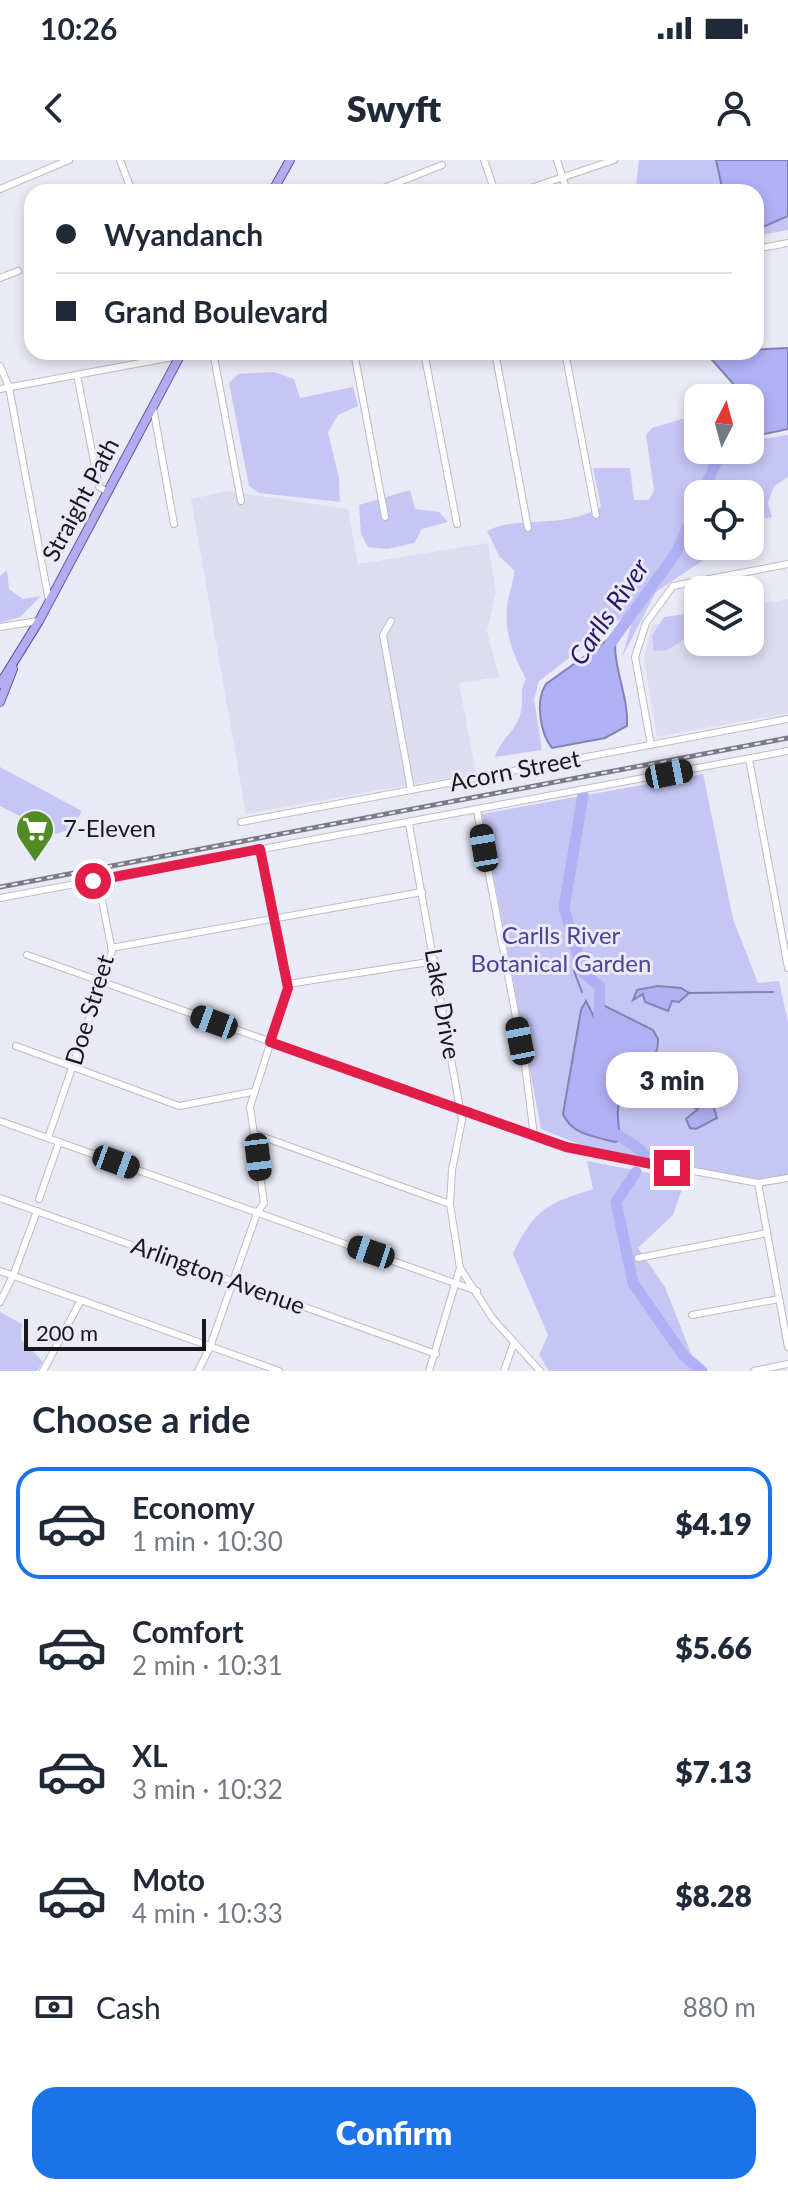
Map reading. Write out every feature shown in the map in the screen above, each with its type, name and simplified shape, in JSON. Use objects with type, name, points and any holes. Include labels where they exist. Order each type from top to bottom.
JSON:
[{"type":"main road","points":[[276,184],[290,160]]},
{"type":"main road","name":"Straight Path","points":[[0,684],[50,602],[178,360]]},
{"type":"main road","name":"Straight Path","points":[[0,702],[13,666]]},
{"type":"street","points":[[0,189],[57,162],[69,160]]},
{"type":"street","points":[[120,160],[129,184]]},
{"type":"street","points":[[484,160],[492,184]]},
{"type":"street","points":[[557,160],[565,184]]},
{"type":"street","points":[[542,184],[614,160]]},
{"type":"street","points":[[394,184],[442,165]]},
{"type":"street","points":[[764,248],[788,243]]},
{"type":"street","points":[[0,278],[18,271]]},
{"type":"street","points":[[0,389],[151,360]]},
{"type":"street","points":[[215,360],[241,501]]},
{"type":"street","points":[[356,360],[385,517]]},
{"type":"street","points":[[426,360],[457,524]]},
{"type":"street","points":[[496,360],[528,528]]},
{"type":"street","points":[[567,360],[596,515]]},
{"type":"street","points":[[0,366],[9,387],[50,602]]},
{"type":"street","points":[[77,375],[99,487],[108,492]]},
{"type":"street","points":[[153,407],[174,524]]},
{"type":"street","points":[[651,745],[635,657],[646,623],[673,586],[788,564]]},
{"type":"street","points":[[0,627],[39,621]]},
{"type":"street","points":[[391,621],[383,635],[411,790]]},
{"type":"street","name":"Acorn Street","points":[[241,822],[788,719]]},
{"type":"street","points":[[0,898],[788,751]]},
{"type":"street","points":[[749,759],[788,968]]},
{"type":"street","points":[[477,811],[525,1065],[534,1136]]},
{"type":"street","name":"Lake Drive","points":[[409,824],[460,1110],[450,1204],[460,1268],[429,1371]]},
{"type":"street","points":[[198,1371],[210,1347],[257,1213],[264,1203],[250,1107],[252,1092],[288,984],[260,849]]},
{"type":"street","name":"Doe Street","points":[[48,1138],[111,948],[98,880]]},
{"type":"street","points":[[111,948],[275,916],[422,892]]},
{"type":"street","points":[[27,955],[534,1136],[595,1154],[758,1183],[788,1178]]},
{"type":"street","points":[[288,984],[435,961]]},
{"type":"street","points":[[16,1046],[179,1106],[252,1092]]},
{"type":"street","points":[[0,1121],[477,1291]]},
{"type":"street","points":[[255,1134],[450,1204]]},
{"type":"street","points":[[39,1199],[59,1142]]},
{"type":"street","points":[[758,1183],[788,1347]]},
{"type":"street","name":"Arlington Avenue","points":[[0,1198],[436,1354]]},
{"type":"street","points":[[0,1302],[37,1211]]},
{"type":"street","points":[[638,1258],[767,1233]]},
{"type":"street","points":[[460,1268],[514,1342],[540,1371]]},
{"type":"street","points":[[0,1271],[279,1371]]},
{"type":"street","points":[[692,1315],[779,1299]]},
{"type":"street","points":[[43,1371],[81,1300]]},
{"type":"street","points":[[504,1371],[514,1342]]},
{"type":"street","points":[[754,1371],[788,1364]]},
{"type":"shaded area","points":[[716,160],[788,160],[788,216],[764,226],[764,184],[721,184]]},
{"type":"shaded area","points":[[788,348],[788,429],[764,434],[764,384],[733,384],[712,360],[764,360],[764,349]]},
{"type":"shaded area","points":[[228,491],[348,509],[358,564],[488,543],[496,592],[487,631],[499,677],[459,683],[476,773],[246,814],[191,499]]},
{"type":"shaded area","points":[[788,599],[788,713],[657,737],[644,659],[652,625],[684,619],[684,656],[764,656],[764,603]]},
{"type":"shaded area","points":[[616,634],[616,657],[627,726],[605,738],[552,748],[544,734],[540,716],[546,684]]},
{"type":"shaded area","points":[[658,986],[681,988],[689,993],[679,1002],[672,1001],[668,1011],[645,1002],[643,994],[633,1000],[637,990]]},
{"type":"shaded area","points":[[586,1001],[594,1017],[598,1016],[599,1003],[653,1030],[658,1039],[654,1057],[621,1095],[618,1112],[620,1139],[616,1142],[578,1131],[563,1114],[581,1010]]},
{"type":"shaded area","points":[[717,1091],[721,1098],[714,1108],[717,1118],[696,1129],[690,1128],[686,1119],[698,1109],[686,1104],[686,1093]]},
{"type":"green space","points":[[639,160],[788,160],[788,230],[764,234],[764,184],[636,184]]},
{"type":"green space","points":[[274,372],[294,379],[300,398],[353,387],[358,406],[338,415],[328,432],[339,478],[340,502],[259,493],[249,486],[229,383],[238,374]]},
{"type":"green space","points":[[684,418],[684,464],[764,464],[764,439],[788,435],[788,477],[774,486],[768,503],[772,517],[764,518],[764,480],[684,480],[684,560],[702,561],[656,592],[622,657],[632,622],[620,619],[539,681],[534,699],[542,750],[495,757],[519,718],[526,679],[514,653],[506,617],[514,570],[499,556],[487,531],[499,526],[571,518],[601,507],[593,468],[630,468],[634,500],[649,500],[654,490],[646,435],[652,428]]},
{"type":"green space","points":[[410,490],[415,509],[439,512],[448,522],[422,529],[414,543],[387,549],[368,547],[361,534],[359,505]]},
{"type":"green space","points":[[7,570],[9,589],[23,599],[41,596],[20,617],[0,623],[0,576]]},
{"type":"green space","points":[[684,614],[684,640],[667,650],[654,651],[652,636],[664,617]]},
{"type":"green space","points":[[0,767],[82,811],[72,829],[55,834],[0,806]]},
{"type":"green space","name":"Carlls River Botanical Garden","points":[[703,774],[733,919],[758,983],[779,981],[788,1022],[788,1178],[758,1183],[581,1145],[541,1129],[482,814]]},
{"type":"green space","points":[[587,1161],[685,1180],[673,1215],[638,1248],[665,1287],[698,1371],[549,1371],[539,1355],[548,1335],[513,1254],[528,1227],[544,1210],[593,1189]]},
{"type":"green space","points":[[0,1312],[22,1324],[21,1339],[43,1362],[37,1371],[0,1371]]},
{"type":"waterway","name":"Carlls River","points":[[708,480],[716,464]]},
{"type":"waterway","name":"Carlls River","points":[[610,644],[676,553],[684,535]]},
{"type":"waterway","name":"Carlls River","points":[[583,795],[564,908],[583,973],[600,986],[599,1016]]},
{"type":"waterway","points":[[579,961],[574,971],[582,992]]},
{"type":"waterway","points":[[690,993],[773,992]]},
{"type":"waterway","name":"Carlls River","points":[[609,1129],[644,1154]]},
{"type":"waterway","name":"Carlls River","points":[[636,1172],[616,1202],[633,1283],[683,1355],[702,1371]]},
{"type":"railway","points":[[0,887],[788,738]]},
{"type":"place","name":"7-Eleven","points":[[35,863]]},
{"type":"route","points":[[93,881],[260,849],[288,988],[270,1042],[566,1147],[672,1168]]}]
